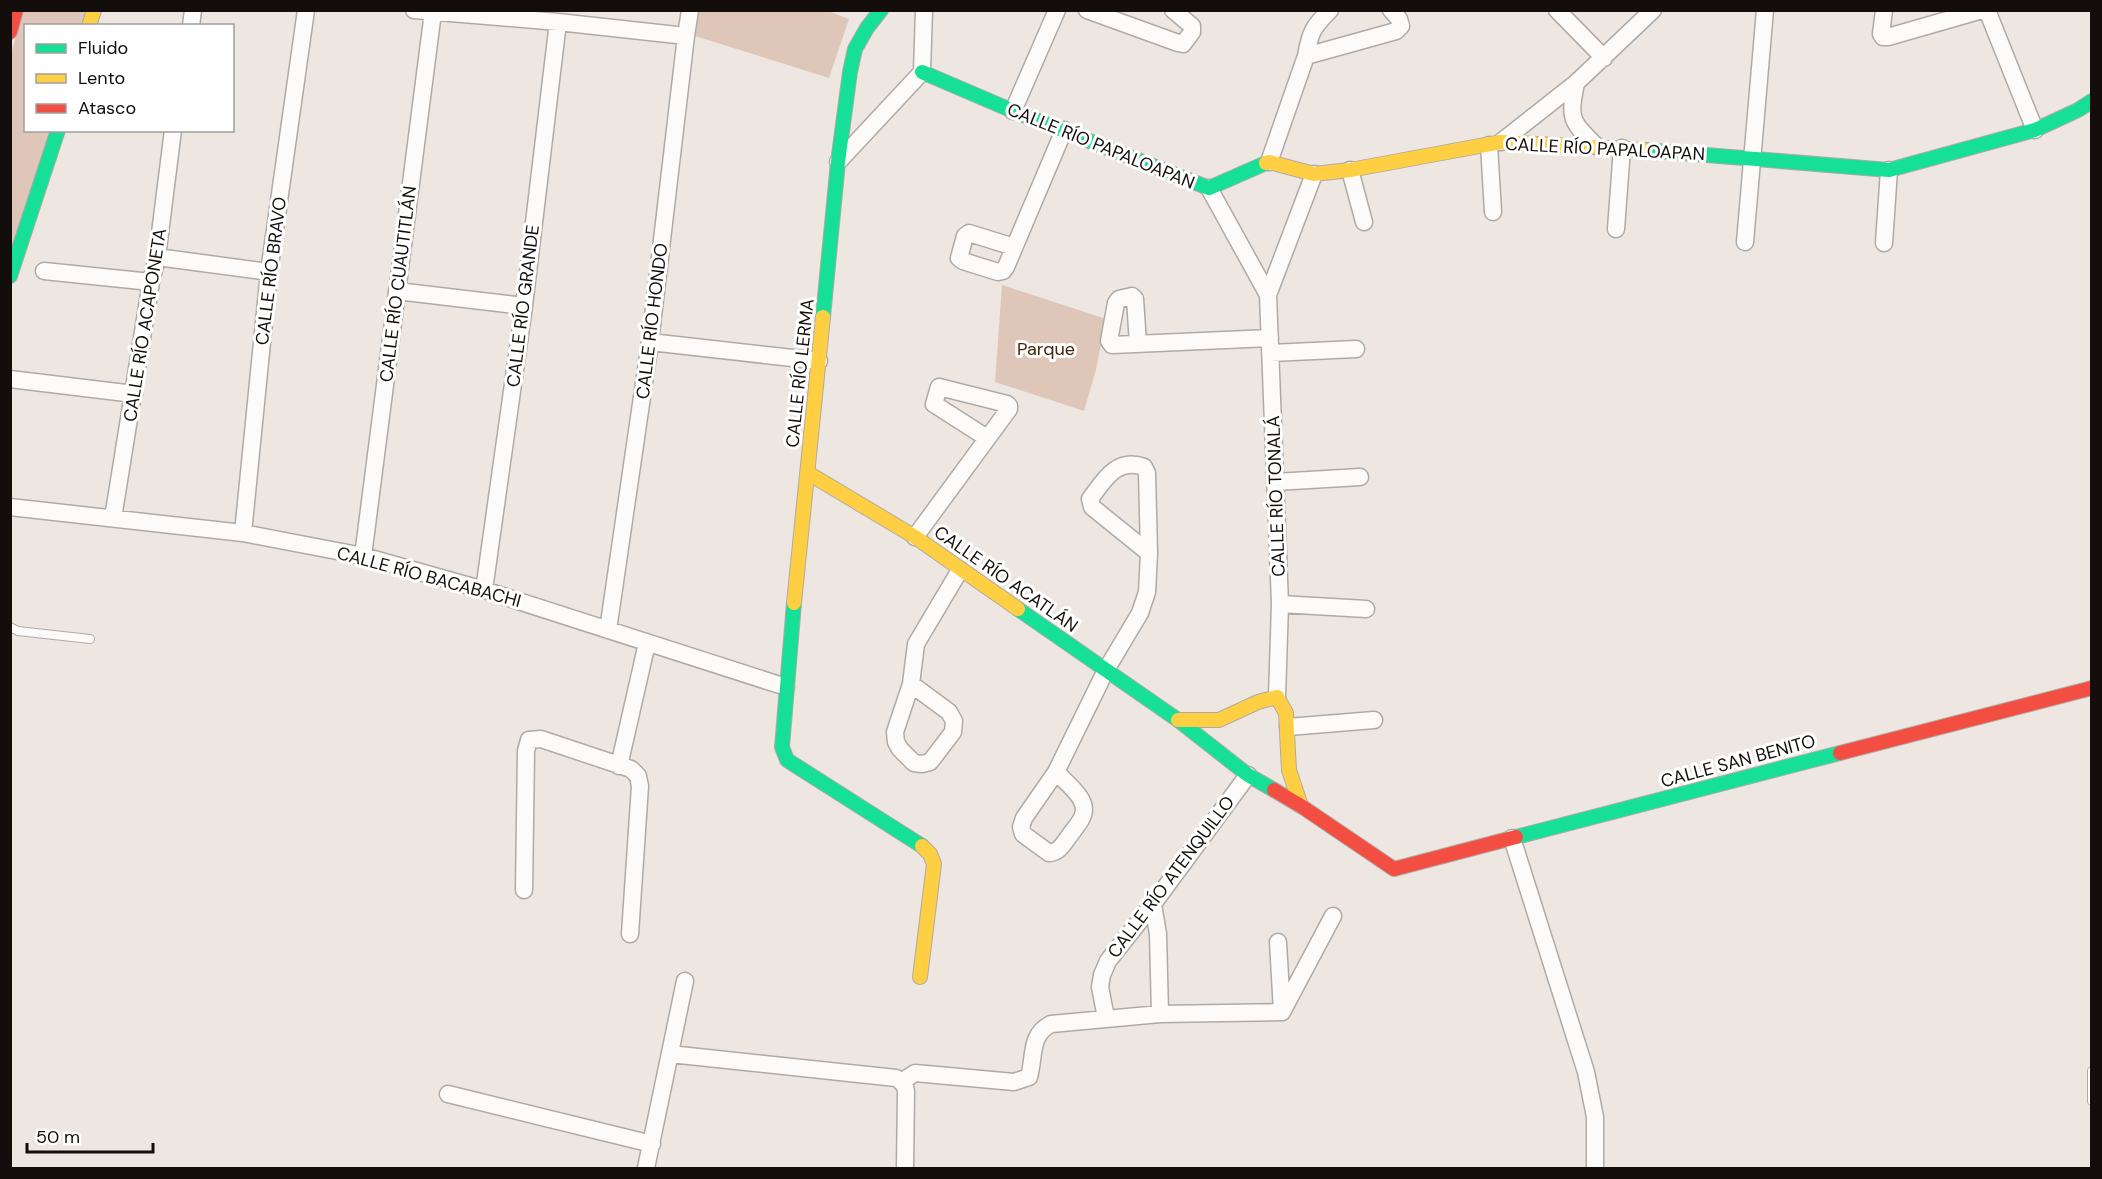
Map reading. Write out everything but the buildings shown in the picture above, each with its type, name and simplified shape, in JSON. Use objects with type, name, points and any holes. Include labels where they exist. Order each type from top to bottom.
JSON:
[{"type":"street","points":[[10,32],[16,10]]},
{"type":"street","name":"CALLE RÍO BRAVO","points":[[243,533],[269,272],[306,10]]},
{"type":"street","points":[[414,10],[508,14],[558,22],[686,36]]},
{"type":"street","name":"CALLE RÍO HONDO","points":[[608,630],[650,342],[690,10]]},
{"type":"street","name":"CALLE RÍO LERMA","points":[[881,10],[855,49],[850,72],[838,162],[782,747],[787,760],[797,768],[923,847],[930,854],[934,864],[920,977]]},
{"type":"street","points":[[838,162],[921,72],[924,10]]},
{"type":"street","points":[[1013,111],[1057,10]]},
{"type":"street","points":[[1087,10],[1183,44],[1192,32],[1192,26],[1173,10]]},
{"type":"street","points":[[1269,162],[1306,56],[1309,39],[1315,26],[1330,10]]},
{"type":"street","points":[[1306,56],[1396,31],[1401,26],[1399,19],[1391,10]]},
{"type":"street","points":[[1557,10],[1604,58]]},
{"type":"street","points":[[1494,212],[1495,143],[1576,83],[1653,10]]},
{"type":"street","points":[[1745,242],[1764,10]]},
{"type":"street","points":[[1884,10],[1881,34],[1883,37],[1982,10]]},
{"type":"street","points":[[1987,10],[2035,130]]},
{"type":"street","name":"CALLE RÍO CUAUTITLÁN","points":[[363,556],[433,12]]},
{"type":"street","name":"CALLE RÍO GRANDE","points":[[484,590],[524,306],[558,22]]},
{"type":"street","name":"CALLE RÍO PAPALOAPAN","points":[[921,72],[1013,111],[1209,188],[1269,162],[1314,174],[1350,170],[1495,143],[1596,146],[1889,170],[2035,130],[2078,110],[2091,101]]},
{"type":"street","points":[[1576,83],[1571,108],[1574,120],[1596,146]]},
{"type":"street","points":[[1014,247],[969,233],[965,236],[959,258],[998,272],[1003,271],[1014,247],[1064,130]]},
{"type":"street","points":[[10,276],[57,132]]},
{"type":"street","name":"CALLE RÍO ACAPONETA","points":[[113,518],[157,257],[173,132]]},
{"type":"street","points":[[1616,230],[1622,148]]},
{"type":"street","points":[[1350,170],[1364,222]]},
{"type":"street","points":[[1884,243],[1889,170]]},
{"type":"street","name":"CALLE RÍO TONALÁ","points":[[1277,697],[1280,604],[1268,295],[1314,174]]},
{"type":"street","name":"CALLE RÍO TONALÁ","points":[[1209,188],[1268,295]]},
{"type":"street","points":[[157,257],[269,272]]},
{"type":"street","points":[[44,271],[151,282]]},
{"type":"street","points":[[397,291],[524,306]]},
{"type":"street","points":[[650,342],[819,361]]},
{"type":"street","points":[[1138,344],[1270,345],[1356,349]]},
{"type":"street","points":[[10,379],[135,394]]},
{"type":"street","points":[[915,537],[987,438]]},
{"type":"street","points":[[1056,772],[1081,798],[1084,808],[1083,816],[1061,847],[1056,852],[1049,853],[1023,834],[1021,827],[1024,818],[1056,772],[1106,670],[1140,613],[1147,592],[1149,553],[1147,473],[1144,467],[1137,464],[1120,466],[1109,472],[1090,499],[1090,503],[1149,553]]},
{"type":"street","name":"CALLE RÍO ACATLÁN","points":[[808,473],[915,537],[1178,720],[1248,775],[1301,806],[1394,869]]},
{"type":"street","points":[[1275,482],[1360,477]]},
{"type":"street","name":"CALLE RÍO BACABACHI","points":[[10,507],[243,533],[363,556],[484,590],[786,687]]},
{"type":"street","name":"CALLE RÍO BACABACHI","points":[[10,518],[62,511]]},
{"type":"street","points":[[910,684],[949,712],[954,721],[953,732],[930,762],[922,764],[914,763],[900,749],[896,742],[896,732],[910,684],[916,644],[960,570]]},
{"type":"street","points":[[1280,604],[1366,609]]},
{"type":"street","points":[[619,766],[646,642]]},
{"type":"street","name":"CALLE SAN BENITO","points":[[1394,869],[2091,688]]},
{"type":"street","points":[[1178,720],[1219,720],[1258,702],[1277,697],[1285,710],[1288,727],[1289,770],[1301,806]]},
{"type":"street","points":[[1213,749],[1219,720]]},
{"type":"street","points":[[1288,727],[1374,720]]},
{"type":"street","points":[[524,890],[526,751],[529,740],[541,739],[631,769],[638,776],[640,786],[630,934]]},
{"type":"street","points":[[1268,786],[1289,770]]},
{"type":"street","name":"CALLE RÍO ATENQUILLO","points":[[1106,1018],[1100,987],[1108,961],[1248,775]]},
{"type":"street","points":[[1512,838],[1586,1072],[1595,1117],[1595,1168]]},
{"type":"street","points":[[1153,904],[1158,934],[1160,1014]]},
{"type":"street","points":[[1282,1012],[1333,916]]},
{"type":"street","points":[[1278,942],[1282,1012]]},
{"type":"street","points":[[646,1168],[685,981]]},
{"type":"street","points":[[901,1082],[915,1073],[1014,1082],[1029,1077],[1036,1036],[1041,1029],[1051,1024],[1160,1014],[1282,1012]]},
{"type":"street","points":[[670,1054],[896,1078],[904,1083],[906,1091],[905,1168]]},
{"type":"street","points":[[448,1094],[652,1144]]},
{"type":"lane","points":[[10,627],[18,631],[90,639]]},
{"type":"lane","points":[[2091,1071],[2091,1101]]},
{"type":"green space","points":[[23,11],[86,11],[82,24],[24,24],[24,132],[51,132],[11,260],[11,54]]},
{"type":"green space","points":[[695,11],[828,11],[849,19],[829,78],[692,35]]},
{"type":"green space","name":"Parque","points":[[1002,285],[1106,319],[1096,370],[1084,411],[995,382]]},
{"type":"traffic: fast","points":[[823,317],[838,162],[850,72],[855,49],[881,10]]},
{"type":"traffic: fast","points":[[922,72],[1013,111],[1209,188],[1266,163]]},
{"type":"traffic: fast","points":[[1645,150],[1889,170],[2035,130],[2092,101]]},
{"type":"traffic: fast","points":[[10,276],[57,132]]},
{"type":"traffic: fast","points":[[794,603],[782,747],[787,760],[922,846]]},
{"type":"traffic: fast","points":[[1018,609],[1178,720],[1248,775],[1274,790]]},
{"type":"traffic: fast","points":[[1516,837],[1840,753]]},
{"type":"traffic: slow","points":[[90,24],[94,10]]},
{"type":"traffic: slow","points":[[1266,163],[1314,174],[1350,170],[1501,142],[1645,150]]},
{"type":"traffic: slow","points":[[794,603],[823,317]]},
{"type":"traffic: slow","points":[[808,473],[915,537],[1018,609]]},
{"type":"traffic: slow","points":[[1178,720],[1219,720],[1258,702],[1277,697],[1286,713],[1289,770],[1301,806]]},
{"type":"traffic: slow","points":[[920,977],[934,864],[930,854],[922,846]]},
{"type":"traffic: jam","points":[[10,32],[16,10]]},
{"type":"traffic: jam","points":[[1840,753],[2092,688]]},
{"type":"traffic: jam","points":[[1274,790],[1394,869],[1516,837]]}]
